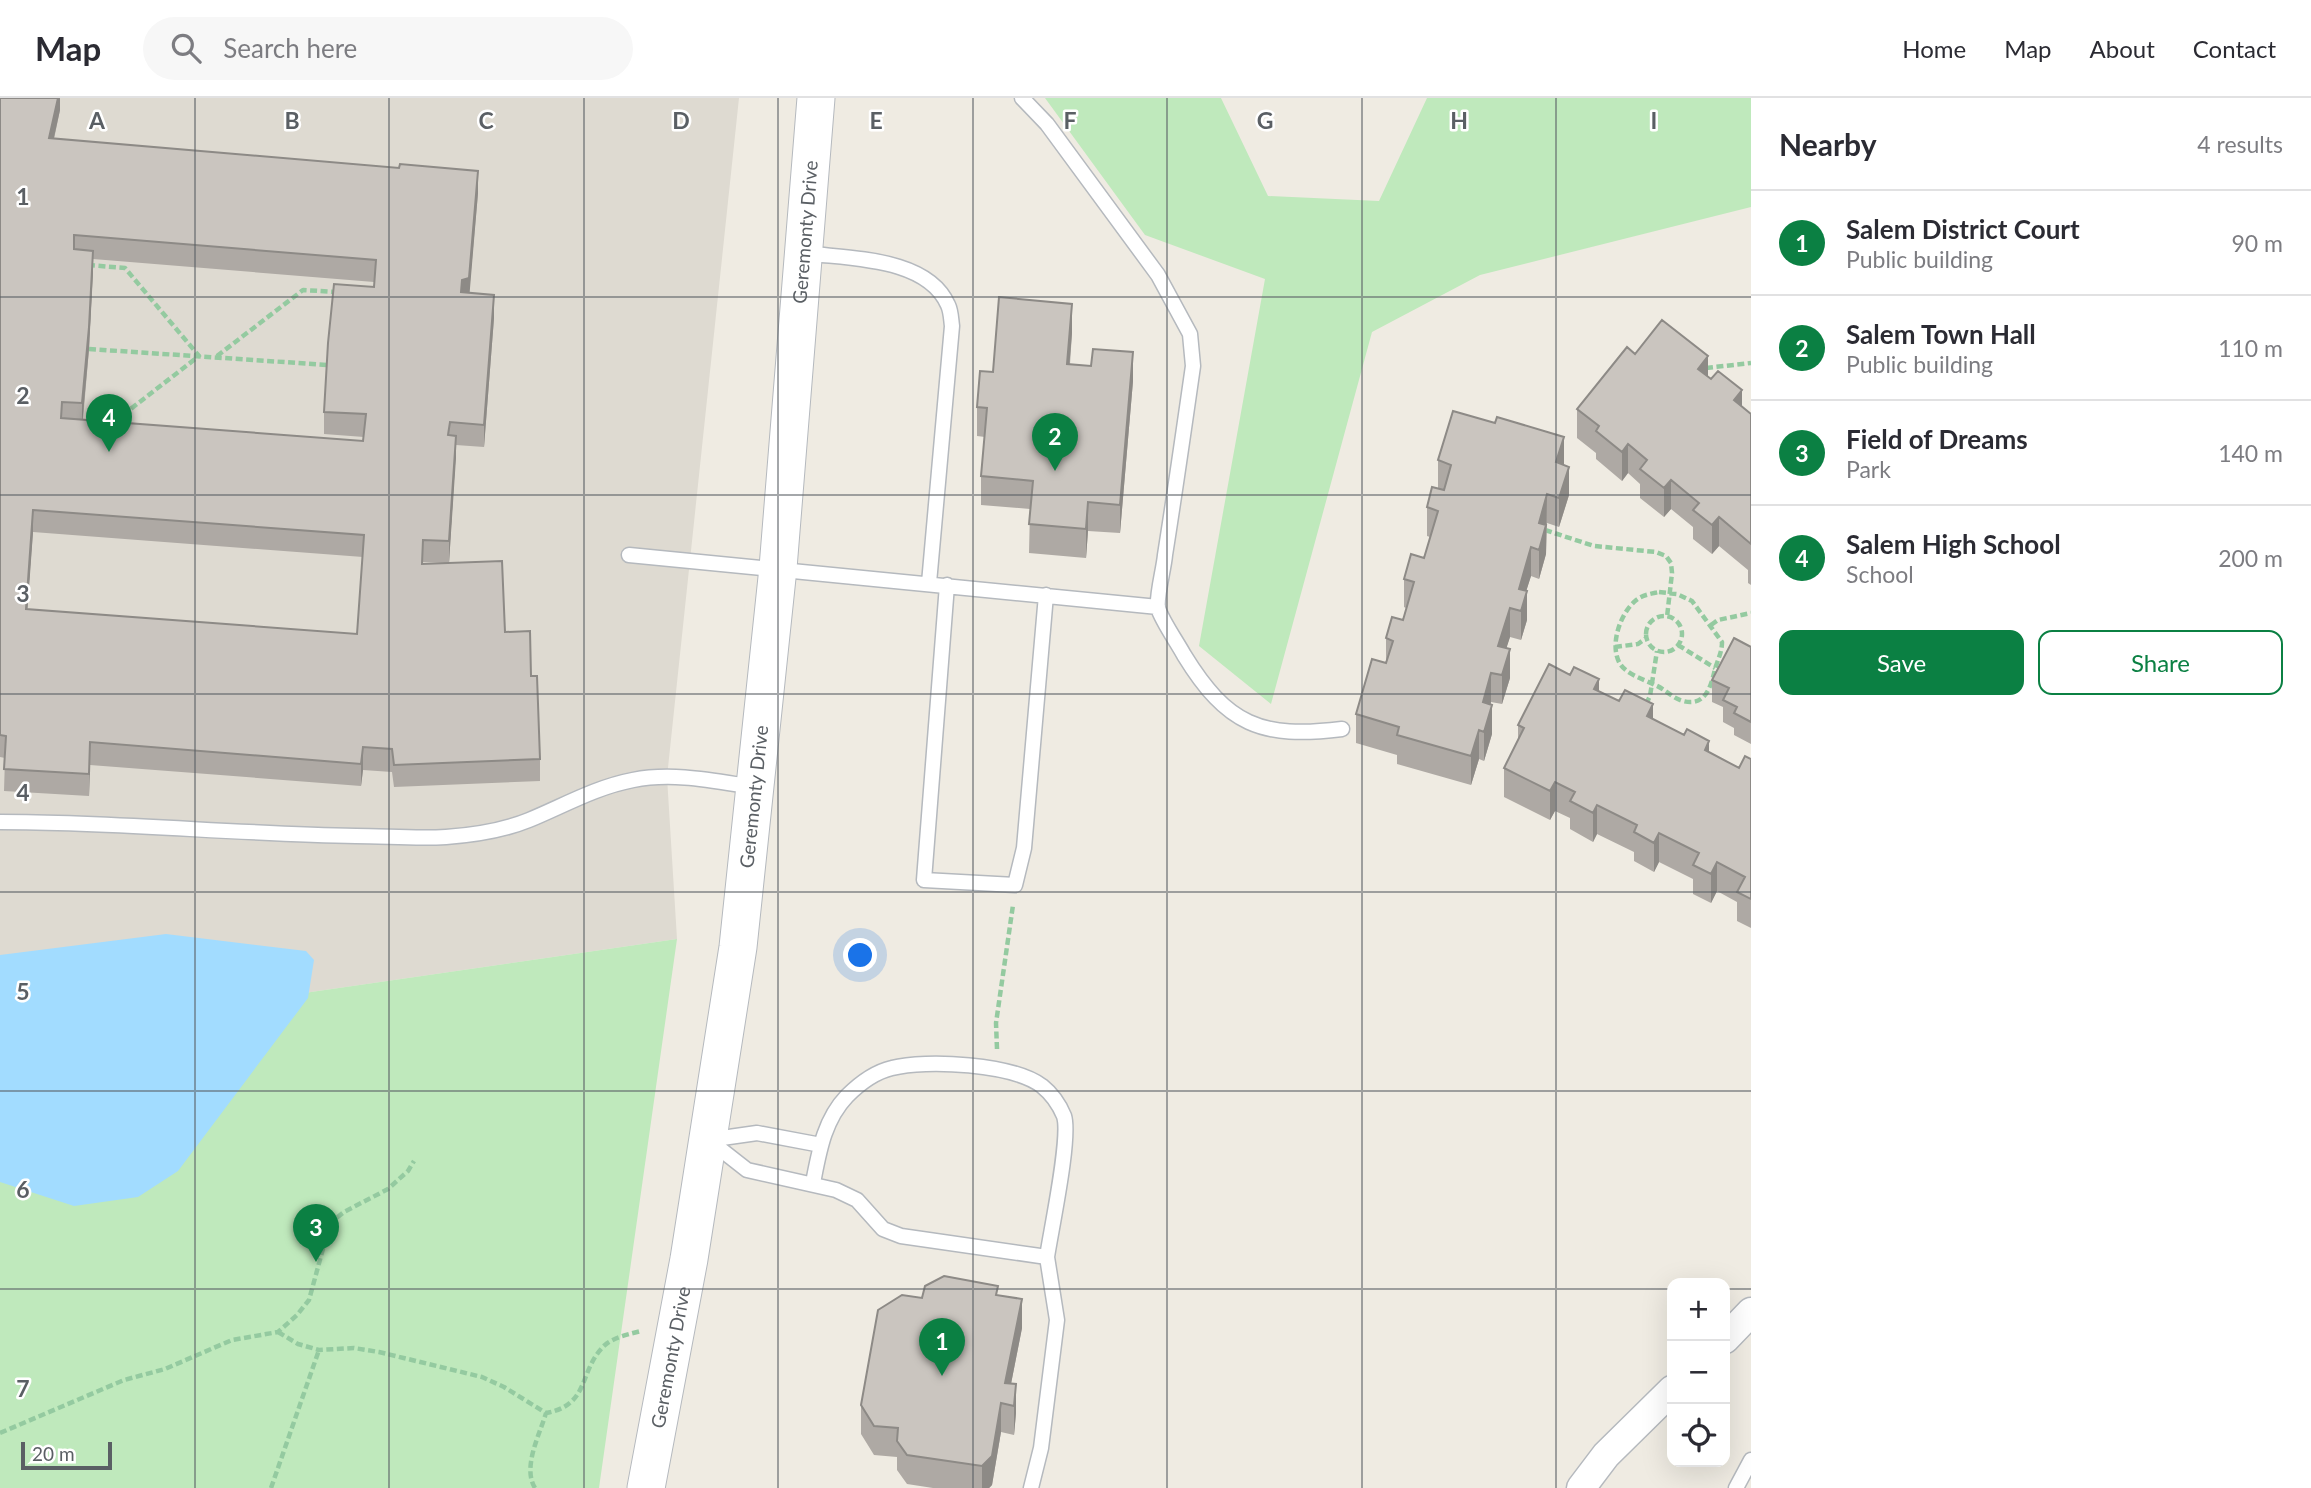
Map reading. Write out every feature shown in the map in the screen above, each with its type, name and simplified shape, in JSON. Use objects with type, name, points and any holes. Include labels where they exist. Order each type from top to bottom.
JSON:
[{"type":"street","name":"Geremonty Drive","points":[[646,1488],[687,1272],[738,947],[778,568],[816,98]]},
{"type":"street","points":[[1730,1334],[1751,1312]]},
{"type":"street","points":[[1581,1488],[1606,1455],[1667,1395]]},
{"type":"lane","points":[[1022,98],[1047,124],[1158,275],[1190,334],[1193,366],[1158,607],[1200,682],[1220,704],[1240,718],[1283,733],[1342,729]]},
{"type":"lane","points":[[803,253],[893,264],[925,278],[941,292],[949,307],[951,326],[929,583]]},
{"type":"lane","points":[[629,555],[1158,607]]},
{"type":"lane","points":[[947,585],[923,880],[1015,885],[1024,848],[1046,595]]},
{"type":"lane","points":[[0,822],[50,822],[270,835],[444,837],[487,833],[604,787],[634,780],[697,778],[755,787]]},
{"type":"lane","points":[[813,1183],[821,1145],[831,1116],[847,1096],[866,1080],[890,1068],[921,1063],[970,1066],[1015,1074],[1041,1085],[1057,1101],[1065,1119],[1065,1142],[1047,1257],[1057,1320],[1041,1448],[1031,1488]]},
{"type":"lane","points":[[708,1140],[757,1133],[821,1145]]},
{"type":"lane","points":[[708,1140],[747,1170],[813,1183],[857,1200],[883,1229],[901,1236],[1047,1257]]},
{"type":"lane","points":[[1736,1488],[1751,1460]]},
{"type":"path","points":[[87,265],[125,268],[199,356]]},
{"type":"path","points":[[216,357],[303,290],[339,292]]},
{"type":"path","points":[[89,349],[328,365]]},
{"type":"path","points":[[107,428],[199,356]]},
{"type":"path","points":[[1706,368],[1751,363]]},
{"type":"path","points":[[1545,530],[1594,546],[1656,552],[1666,556],[1671,563],[1672,573],[1667,617]]},
{"type":"path","points":[[1668,593],[1692,601],[1722,642],[1712,686],[1706,696],[1697,702],[1675,699],[1663,689],[1624,669],[1618,661],[1615,647],[1618,629],[1626,611],[1636,600],[1648,594],[1668,593]]},
{"type":"path","points":[[1711,625],[1718,620],[1751,613]]},
{"type":"path","points":[[1667,617],[1677,622],[1681,628],[1681,639],[1678,645],[1669,651],[1657,650],[1646,638],[1646,632],[1656,618],[1667,617]]},
{"type":"path","points":[[1615,647],[1639,644],[1646,638]]},
{"type":"path","points":[[1678,645],[1715,668]]},
{"type":"path","points":[[1634,709],[1646,704],[1650,696],[1657,650]]},
{"type":"path","points":[[996,1023],[1015,885]]},
{"type":"path","points":[[0,1433],[124,1380],[165,1369],[232,1340],[278,1332],[309,1300],[330,1223],[344,1212],[388,1189],[408,1171],[414,1161]]},
{"type":"path","points":[[278,1332],[298,1344],[319,1350],[354,1349],[433,1364],[482,1377],[546,1413],[561,1410],[574,1402],[596,1356],[607,1343],[649,1329]]},
{"type":"path","points":[[271,1488],[319,1350]]},
{"type":"path","points":[[535,1488],[530,1480],[532,1457],[546,1413]]},
{"type":"shaded area","points":[[0,98],[739,98],[667,777],[677,939],[0,1037]]},
{"type":"green space","points":[[1045,98],[1221,98],[1268,196],[1379,201],[1427,98],[1751,98],[1751,207],[1480,275],[1372,332],[1271,704],[1199,646],[1265,279],[1145,235]]},
{"type":"green space","points":[[677,939],[599,1488],[0,1488],[0,1037]]},
{"type":"water","points":[[166,934],[306,951],[314,960],[308,998],[178,1171],[138,1197],[74,1206],[0,1182],[0,955]]},
{"type":"building","points":[[0,98],[58,98],[49,138],[399,168],[400,164],[478,171],[469,278],[462,280],[461,292],[494,295],[484,425],[450,422],[448,435],[456,436],[449,541],[423,540],[422,564],[502,561],[505,632],[530,631],[531,676],[537,676],[540,759],[394,765],[392,749],[363,747],[361,764],[90,742],[89,774],[4,769],[6,736],[0,735]],"holes":[[[74,235],[376,260],[374,287],[334,284],[328,343],[324,412],[366,414],[363,441],[61,418],[62,402],[82,403],[89,327],[93,251],[74,249]],[[33,510],[364,535],[357,634],[26,609]]]},
{"type":"building","points":[[999,297],[1072,304],[1067,364],[1091,366],[1093,349],[1133,352],[1120,505],[1088,502],[1086,529],[1029,524],[1033,481],[981,476],[987,408],[977,407],[980,371],[993,372]]},
{"type":"building","points":[[1662,320],[1708,356],[1698,369],[1711,379],[1718,371],[1742,390],[1734,400],[1751,414],[1751,544],[1719,517],[1712,525],[1693,510],[1699,503],[1671,480],[1664,488],[1640,469],[1647,460],[1628,444],[1622,452],[1596,431],[1599,426],[1577,409],[1627,347],[1635,354]]},
{"type":"building","points":[[1453,411],[1495,423],[1497,417],[1564,437],[1556,462],[1569,467],[1559,498],[1547,494],[1539,523],[1546,525],[1539,550],[1531,547],[1519,589],[1527,591],[1521,611],[1510,608],[1498,646],[1510,649],[1502,675],[1491,673],[1483,702],[1492,705],[1484,732],[1479,730],[1471,756],[1397,735],[1399,727],[1356,714],[1372,659],[1386,663],[1393,641],[1386,638],[1392,617],[1403,620],[1414,582],[1404,579],[1411,554],[1424,558],[1438,511],[1427,507],[1432,487],[1444,490],[1451,465],[1438,460]]},
{"type":"building","points":[[1734,638],[1751,647],[1751,722],[1734,713],[1737,707],[1723,700],[1729,688],[1712,680]]},
{"type":"building","points":[[1549,664],[1570,675],[1574,667],[1599,679],[1594,689],[1619,701],[1625,690],[1653,704],[1647,716],[1684,735],[1687,729],[1709,741],[1705,750],[1739,768],[1745,756],[1751,759],[1751,899],[1737,892],[1745,877],[1717,862],[1711,874],[1693,865],[1699,853],[1659,833],[1654,843],[1634,832],[1637,825],[1597,805],[1593,813],[1570,801],[1575,792],[1555,782],[1550,791],[1504,768],[1524,728],[1518,725]]},
{"type":"building","points":[[944,1276],[998,1286],[996,1295],[1022,1299],[1005,1383],[1016,1384],[1014,1406],[1001,1403],[992,1456],[982,1466],[907,1455],[897,1441],[898,1428],[874,1426],[861,1405],[878,1310],[902,1295],[922,1298],[925,1286]]},
{"type":"place","name":"Salem High School","points":[[109,452]]},
{"type":"place","name":"Salem Town Hall","points":[[1055,471]]},
{"type":"place","name":"Field of Dreams","points":[[316,1262]]},
{"type":"place","name":"Salem District Court","points":[[942,1376]]}]
